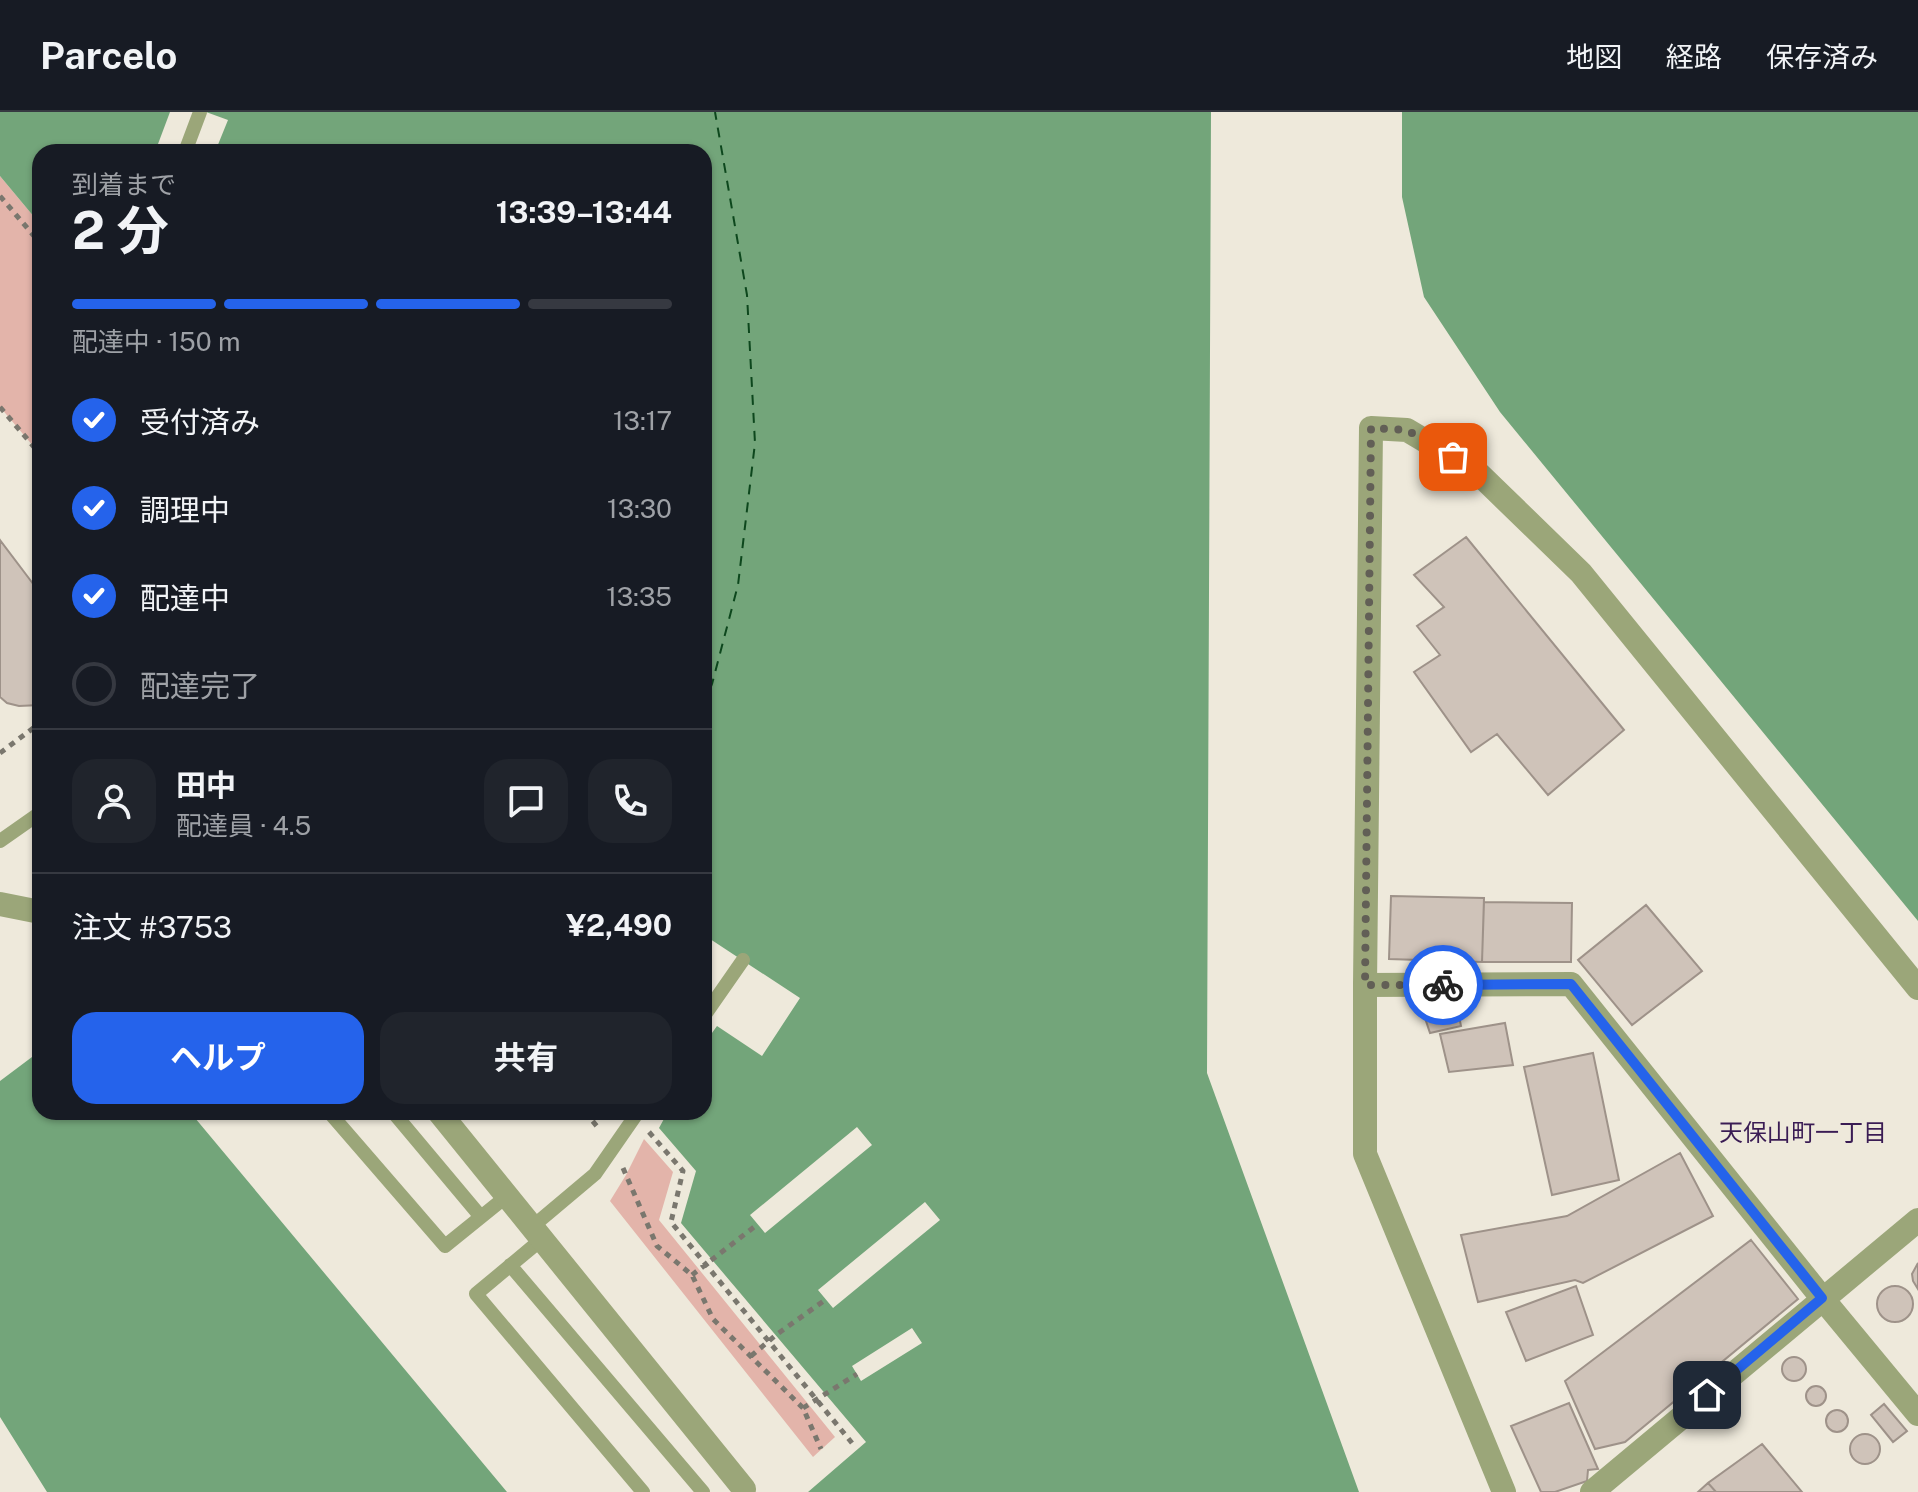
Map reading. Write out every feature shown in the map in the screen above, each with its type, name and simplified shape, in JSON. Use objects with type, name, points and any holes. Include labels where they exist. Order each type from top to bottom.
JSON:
[{"type":"street","points":[[1504,1492],[1365,1154],[1371,428],[1407,430],[1476,471],[1581,573],[1918,988]]},
{"type":"street","points":[[0,904],[32,910]]},
{"type":"street","points":[[1365,985],[1571,984],[1918,1414]]},
{"type":"street","points":[[447,1120],[744,1489]]},
{"type":"street","points":[[1592,1492],[1918,1220]]},
{"type":"lane","points":[[188,144],[200,112]]},
{"type":"lane","points":[[0,841],[32,819]]},
{"type":"lane","points":[[712,1005],[743,960]]},
{"type":"lane","points":[[336,1120],[445,1246],[507,1196]]},
{"type":"lane","points":[[400,1120],[481,1217]]},
{"type":"lane","points":[[632,1120],[595,1174],[510,1265],[476,1294],[643,1492]]},
{"type":"lane","points":[[510,1265],[703,1492]]},
{"type":"path","points":[[0,196],[32,234]]},
{"type":"path","points":[[1,410],[32,445]]},
{"type":"path","points":[[0,753],[32,729]]},
{"type":"path","points":[[592,1120],[614,1146],[657,1246],[692,1275],[713,1319],[803,1408],[821,1449]]},
{"type":"path","points":[[648,1132],[683,1171],[671,1222],[709,1262],[852,1443]]},
{"type":"path","points":[[692,1275],[758,1224]]},
{"type":"path","points":[[751,1356],[825,1300]]},
{"type":"path","points":[[803,1408],[857,1374]]},
{"type":"shaded area","points":[[0,112],[1211,112],[1207,1073],[1359,1492],[808,1492],[866,1442],[681,1223],[696,1171],[659,1128],[663,1120],[712,1120],[712,144],[32,144],[32,214],[0,176]]},
{"type":"shaded area","points":[[1402,112],[1918,112],[1918,921],[1500,412],[1424,297],[1402,197]]},
{"type":"shaded area","points":[[0,176],[32,214],[32,445],[0,407]]},
{"type":"shaded area","points":[[32,1057],[32,1120],[197,1120],[507,1492],[47,1492],[0,1417],[0,1081]]},
{"type":"shaded area","points":[[644,1139],[673,1172],[659,1220],[835,1437],[813,1457],[610,1201]]},
{"type":"pier","points":[[170,112],[206,112],[228,120],[218,144],[158,144]]},
{"type":"pier","points":[[712,940],[800,998],[762,1056],[717,1026],[712,1033]]},
{"type":"pier","points":[[857,1127],[872,1145],[765,1233],[750,1215]]},
{"type":"pier","points":[[925,1202],[940,1220],[833,1308],[818,1290]]},
{"type":"pier","points":[[912,1328],[922,1343],[861,1381],[852,1366]]},
{"type":"building","points":[[1466,537],[1624,730],[1548,795],[1497,734],[1471,752],[1414,672],[1440,655],[1417,626],[1444,607],[1414,575]]},
{"type":"building","points":[[0,540],[32,582],[32,705],[7,703],[0,697]]},
{"type":"building","points":[[1391,896],[1484,898],[1482,962],[1389,959]]},
{"type":"building","points":[[1484,902],[1572,903],[1571,962],[1482,962]]},
{"type":"building","points":[[1646,905],[1702,971],[1632,1025],[1578,960]]},
{"type":"building","points":[[1457,1006],[1461,1026],[1430,1033],[1423,1012]]},
{"type":"building","points":[[1505,1023],[1513,1065],[1449,1072],[1440,1034]]},
{"type":"building","points":[[1593,1053],[1619,1180],[1552,1195],[1524,1067]]},
{"type":"building","points":[[1680,1153],[1713,1216],[1583,1283],[1575,1280],[1478,1302],[1461,1235],[1567,1216]]},
{"type":"building","points":[[1751,1240],[1798,1299],[1625,1442],[1595,1449],[1565,1381]]},
{"type":"building","points":[[1918,1263],[1918,1289],[1912,1274]]},
{"type":"building","points":[[1576,1286],[1593,1335],[1526,1361],[1506,1312]]},
{"type":"building","points":[[1895,1286],[1908,1291],[1913,1304],[1908,1317],[1895,1322],[1882,1317],[1877,1304],[1882,1291]]},
{"type":"building","points":[[1794,1357],[1805,1364],[1806,1369],[1799,1380],[1794,1381],[1783,1374],[1782,1369],[1789,1358]]},
{"type":"building","points":[[1816,1386],[1823,1389],[1826,1396],[1823,1403],[1816,1406],[1809,1403],[1806,1396],[1809,1389]]},
{"type":"building","points":[[1569,1403],[1598,1469],[1588,1470],[1587,1481],[1555,1492],[1541,1492],[1511,1426]]},
{"type":"building","points":[[1884,1404],[1907,1431],[1893,1442],[1871,1415]]},
{"type":"building","points":[[1837,1410],[1848,1421],[1837,1432],[1826,1421]]},
{"type":"building","points":[[1865,1434],[1876,1438],[1880,1449],[1876,1460],[1865,1464],[1854,1460],[1850,1449],[1854,1438]]},
{"type":"building","points":[[1762,1444],[1802,1492],[1716,1492],[1708,1483]]},
{"type":"building","points":[[1708,1483],[1716,1492],[1698,1492]]},
{"type":"ferry route","points":[[712,684],[738,585],[755,443],[747,295],[715,112]]},
{"type":"way so far","points":[[1443,985],[1365,985],[1371,428],[1407,430],[1453,457]]},
{"type":"district","name":"天保山町一丁目","points":[[1803,1133]]},
{"type":"route","points":[[1443,985],[1571,984],[1822,1298],[1707,1395]]}]
